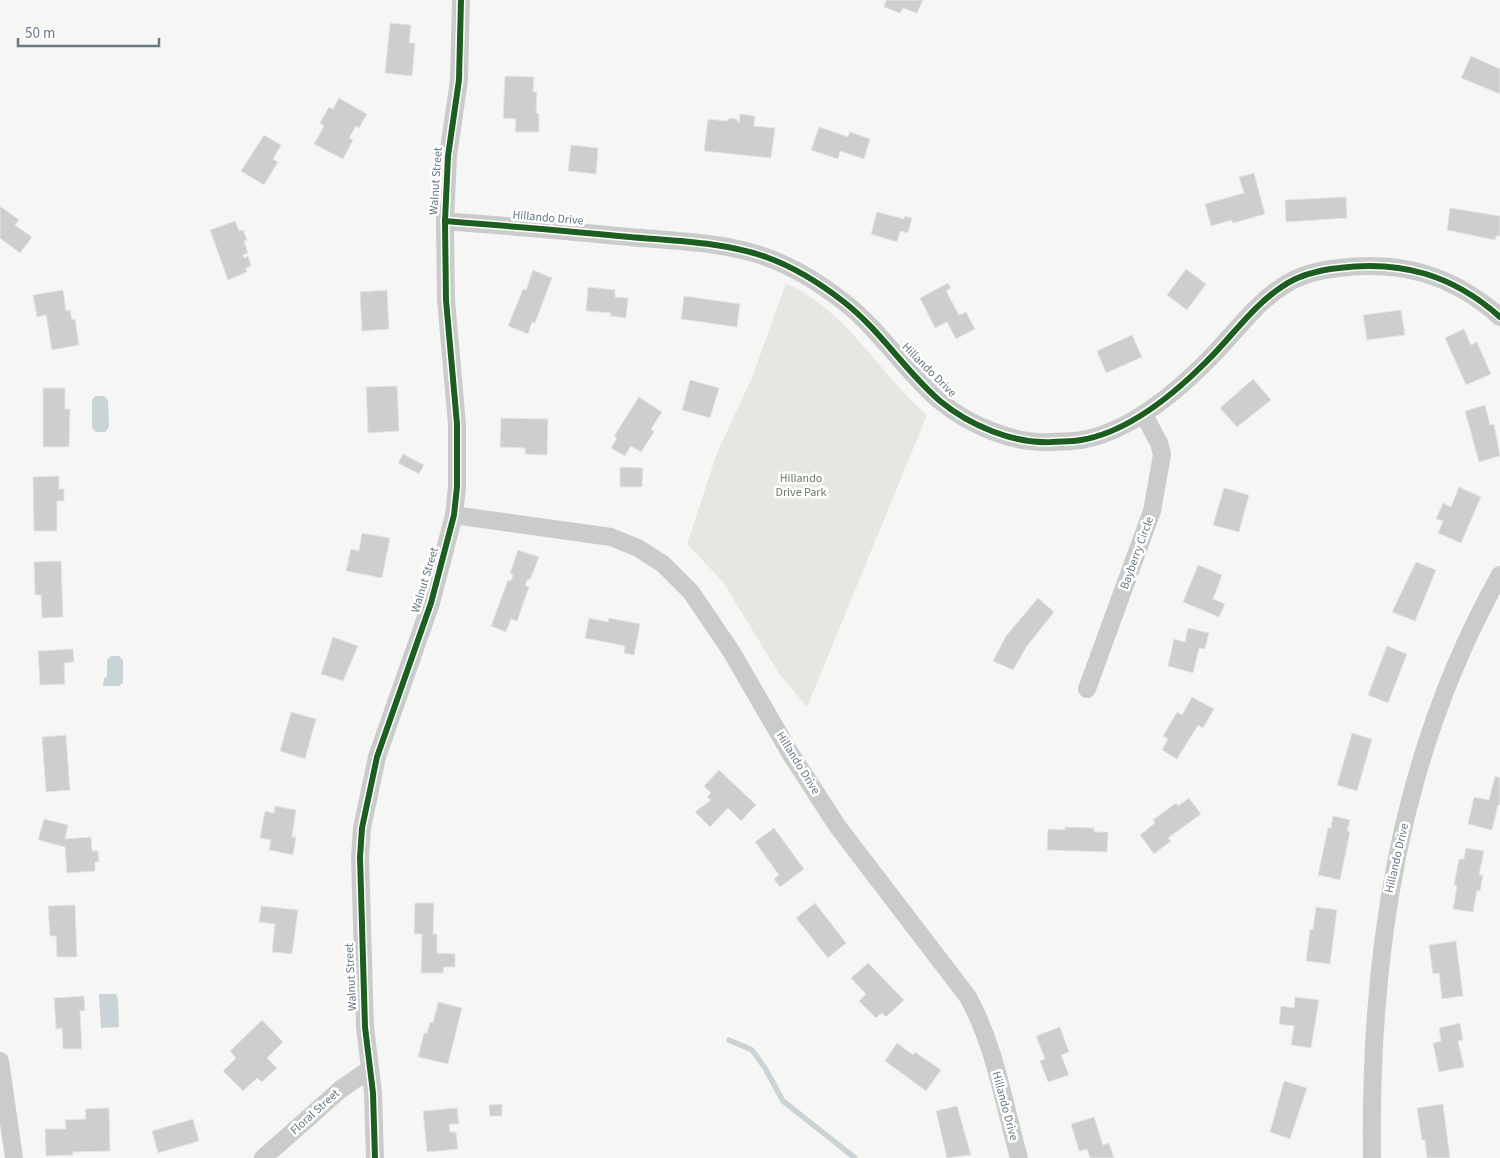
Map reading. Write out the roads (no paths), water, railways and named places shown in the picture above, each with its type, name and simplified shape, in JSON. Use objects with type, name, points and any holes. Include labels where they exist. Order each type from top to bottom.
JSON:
[{"type":"street","name":"Walnut Street","points":[[376,1158],[365,1027],[361,939],[360,857],[362,828],[377,757],[431,602],[454,515],[457,487],[457,424],[446,300],[445,221],[448,156],[458,80],[461,0]]},
{"type":"street","name":"Hillando Drive","points":[[445,221],[674,240],[739,249],[769,258],[808,277],[845,303],[940,401],[974,422],[1008,437],[1043,442],[1082,440],[1105,433],[1144,415],[1206,362],[1254,309],[1283,286],[1301,277],[1330,269],[1363,265],[1388,265],[1422,272],[1460,288],[1487,305],[1500,317]]},
{"type":"street","name":"Bayberry Circle","points":[[1087,689],[1152,511],[1162,455],[1159,443],[1144,415]]},
{"type":"street","name":"Hillando Drive","points":[[454,515],[610,537],[638,548],[663,564],[691,592],[731,651],[790,752],[838,826],[968,997],[980,1018],[988,1042],[1019,1158]]},
{"type":"street","name":"Hillando Drive","points":[[1372,1158],[1371,1092],[1381,947],[1387,902],[1402,832],[1428,737],[1445,686],[1477,616],[1500,575]]},
{"type":"street","points":[[0,1061],[14,1158]]},
{"type":"street","name":"Floral Street","points":[[263,1158],[341,1088],[370,1070]]},
{"type":"waterway","points":[[729,1040],[752,1050],[765,1068],[783,1101],[855,1158]]},
{"type":"park label","name":"Hillando Drive Park","points":[[801,485]]}]
